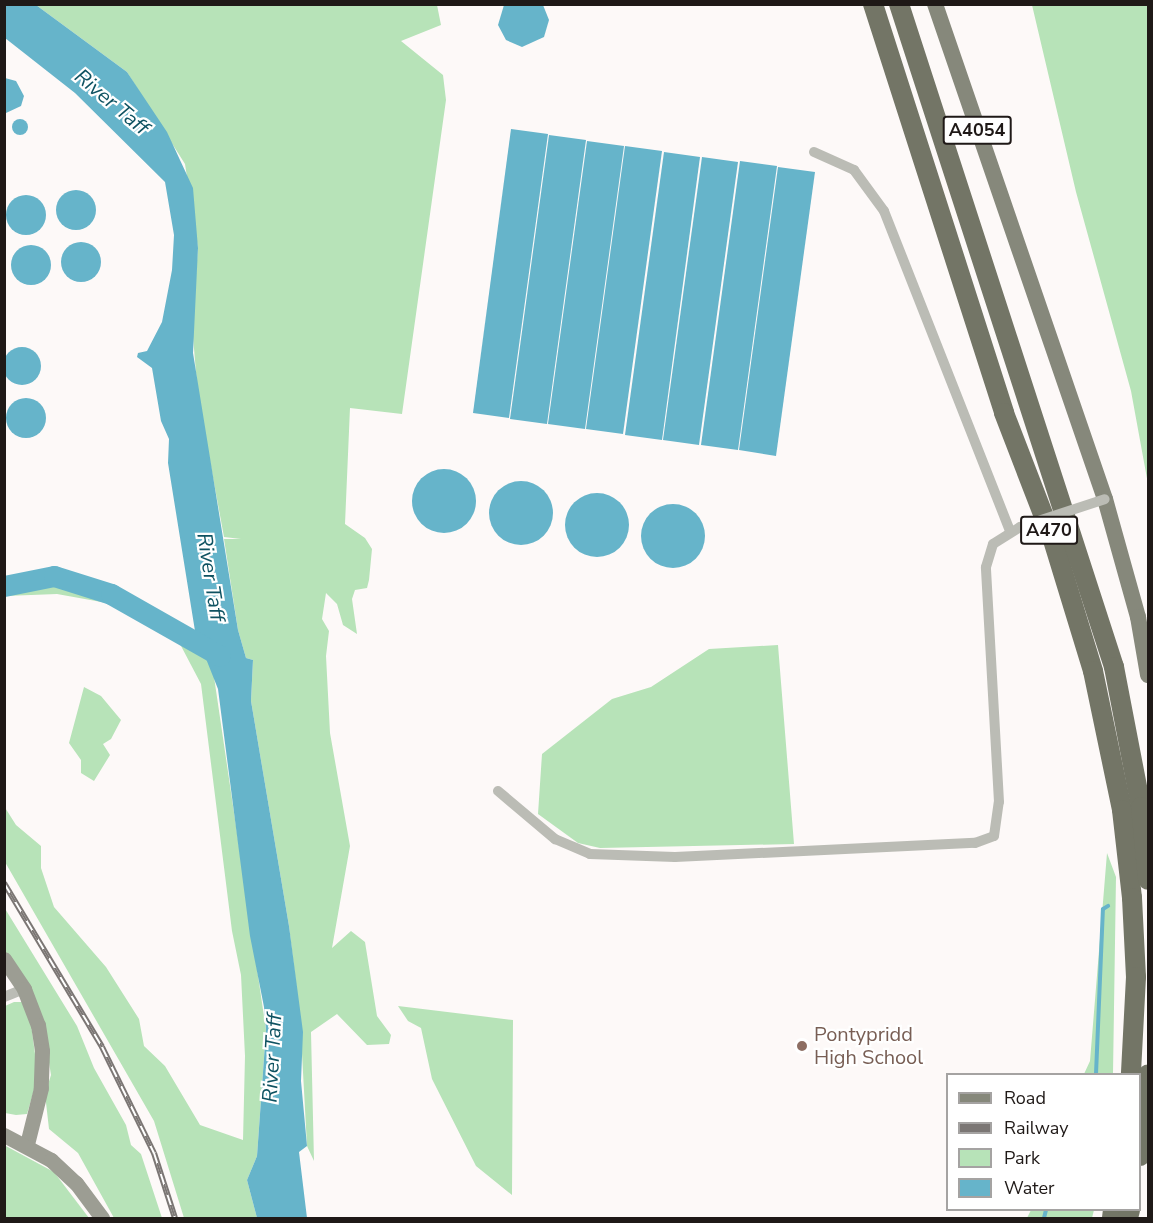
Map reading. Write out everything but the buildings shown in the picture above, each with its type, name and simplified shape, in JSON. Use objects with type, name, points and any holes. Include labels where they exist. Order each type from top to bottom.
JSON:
[{"type":"highway","name":"A470","points":[[873,4],[1004,413],[1053,540],[1093,671],[1122,810],[1131,898],[1136,977],[1131,1073]]},
{"type":"highway","name":"A470","points":[[899,4],[1114,667],[1141,807],[1149,880]]},
{"type":"highway","points":[[1141,1147],[1149,1074]]},
{"type":"main road","name":"A4054","points":[[935,4],[1105,499],[1138,617],[1149,675]]},
{"type":"street","points":[[813,152],[854,170],[884,211],[1015,529]]},
{"type":"street","points":[[498,791],[555,839],[590,854],[675,857],[975,843],[994,836],[999,802],[986,567],[993,544],[1015,529],[1105,499]]},
{"type":"street","points":[[4,959],[24,989],[38,1025],[42,1061],[40,1088],[27,1144]]},
{"type":"street","points":[[4,997],[24,989]]},
{"type":"street","points":[[4,1135],[27,1144],[76,1183],[102,1218]]},
{"type":"green space","points":[[36,5],[437,5],[441,25],[401,41],[443,75],[446,100],[402,414],[350,408],[345,524],[365,538],[372,549],[369,580],[367,588],[355,590],[352,599],[357,634],[343,625],[337,604],[326,593],[322,619],[329,631],[326,656],[330,733],[350,846],[332,948],[351,931],[365,942],[377,1016],[391,1035],[389,1044],[367,1045],[337,1014],[311,1032],[314,1161],[307,1146],[300,1017],[289,926],[251,701],[253,660],[246,658],[238,630],[224,539],[241,539],[224,537],[198,396],[192,325],[198,248],[185,164],[127,72]]},
{"type":"green space","points":[[1032,5],[1148,5],[1148,484],[1131,391],[1076,192]]},
{"type":"green space","points":[[53,578],[110,595],[203,649],[213,670],[266,1030],[257,1156],[247,1180],[257,1218],[184,1218],[154,1121],[5,862],[4,806],[16,825],[41,846],[41,868],[54,907],[106,967],[139,1019],[144,1046],[165,1066],[200,1125],[243,1140],[245,1056],[241,975],[232,931],[201,684],[180,644],[107,603],[57,594],[5,596],[5,589]]},
{"type":"green space","points":[[778,645],[794,844],[600,848],[578,843],[538,814],[542,754],[612,699],[651,687],[709,649]]},
{"type":"green space","points":[[84,687],[101,696],[121,720],[111,739],[103,744],[110,755],[94,781],[81,773],[81,760],[69,743]]},
{"type":"green space","points":[[1107,853],[1116,877],[1113,1073],[1084,1073],[1090,1061]]},
{"type":"green space","points":[[4,907],[77,1026],[94,1068],[126,1125],[131,1145],[141,1154],[162,1218],[114,1218],[78,1153],[49,1129],[45,1094],[51,1075],[43,1025],[5,952]]},
{"type":"green space","points":[[14,1002],[22,1002],[31,1024],[38,1076],[27,1114],[16,1115],[5,1113],[5,1006]]},
{"type":"green space","points":[[398,1006],[513,1020],[512,1195],[476,1166],[432,1079],[421,1028],[408,1021]]},
{"type":"green space","points":[[4,1145],[54,1172],[89,1218],[5,1218]]},
{"type":"green space","points":[[1030,1211],[1094,1211],[1092,1218],[1027,1218]]},
{"type":"water","name":"River Taff","points":[[4,5],[36,5],[127,72],[167,132],[193,188],[198,248],[193,353],[238,630],[246,658],[253,660],[251,701],[289,926],[303,1032],[301,1081],[307,1146],[299,1152],[307,1218],[257,1218],[247,1180],[257,1156],[266,1030],[264,1007],[250,936],[218,689],[195,631],[168,463],[169,439],[161,421],[152,368],[137,357],[138,353],[147,351],[162,322],[172,270],[174,235],[165,182],[75,93],[5,38]]},
{"type":"water","points":[[504,5],[543,5],[549,20],[544,37],[522,47],[506,40],[498,25]]},
{"type":"water","points":[[5,78],[16,81],[24,96],[21,106],[6,113]]},
{"type":"water","points":[[17,119],[23,119],[28,127],[26,133],[17,135],[12,130],[12,124]]},
{"type":"water","points":[[511,129],[548,134],[509,418],[473,413]]},
{"type":"water","points":[[549,135],[586,140],[547,424],[510,419]]},
{"type":"water","points":[[587,141],[624,146],[585,429],[548,424]]},
{"type":"water","points":[[625,146],[662,151],[623,434],[586,429]]},
{"type":"water","points":[[664,152],[700,157],[662,440],[625,435]]},
{"type":"water","points":[[702,157],[738,162],[699,445],[663,440]]},
{"type":"water","points":[[740,161],[777,166],[738,450],[701,445]]},
{"type":"water","points":[[778,167],[815,172],[776,456],[739,450]]},
{"type":"water","points":[[76,190],[90,196],[96,210],[90,224],[76,230],[62,224],[56,210],[62,196]]},
{"type":"water","points":[[26,195],[40,201],[46,215],[40,229],[26,235],[12,229],[6,215],[12,201]]},
{"type":"water","points":[[81,242],[95,248],[101,262],[95,276],[81,282],[67,276],[61,262],[67,248]]},
{"type":"water","points":[[31,245],[45,251],[51,265],[45,279],[31,285],[17,279],[11,265],[17,251]]},
{"type":"water","points":[[22,347],[36,352],[41,366],[36,380],[22,385],[8,380],[3,366],[8,352]]},
{"type":"water","points":[[26,398],[40,404],[46,418],[40,432],[26,438],[12,432],[6,418],[12,404]]},
{"type":"water","points":[[444,469],[462,475],[470,483],[476,501],[470,519],[462,527],[444,533],[426,527],[418,519],[412,501],[418,483],[426,475]]},
{"type":"water","points":[[521,481],[539,487],[547,495],[553,513],[547,531],[539,539],[521,545],[503,539],[495,531],[489,513],[495,495],[503,487]]},
{"type":"water","points":[[597,493],[615,499],[623,507],[629,525],[623,543],[615,551],[597,557],[579,551],[571,543],[565,525],[571,507],[579,499]]},
{"type":"water","points":[[673,504],[691,510],[699,518],[705,536],[699,554],[691,562],[673,568],[655,562],[647,554],[641,536],[647,518],[655,510]]},
{"type":"waterway","points":[[4,586],[54,576],[111,594],[220,656]]},
{"type":"waterway","points":[[1096,1073],[1103,909],[1108,906]]},
{"type":"waterway","points":[[1044,1218],[1046,1211]]},
{"type":"railway","points":[[4,883],[102,1047],[154,1153],[175,1218]]},
{"type":"place","name":"Pontypridd High School","points":[[802,1046]]}]
